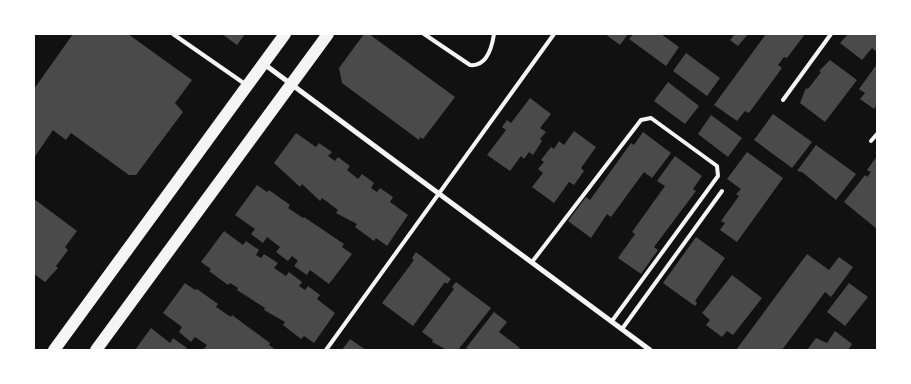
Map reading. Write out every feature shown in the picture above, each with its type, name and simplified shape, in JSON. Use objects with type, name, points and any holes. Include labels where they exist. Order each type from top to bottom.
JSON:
[{"type":"main road","points":[[54,350],[285,34]]},
{"type":"main road","points":[[96,350],[328,34]]},
{"type":"street","points":[[263,64],[650,350]]},
{"type":"lane","points":[[173,34],[247,86]]},
{"type":"lane","points":[[424,34],[470,65],[476,66],[486,59],[494,34]]},
{"type":"lane","points":[[326,350],[554,34]]},
{"type":"lane","points":[[783,100],[831,34]]},
{"type":"lane","points":[[532,262],[641,120],[651,118],[717,166],[718,176],[612,321]]},
{"type":"lane","points":[[872,142],[877,134]]},
{"type":"lane","points":[[622,330],[722,191]]},
{"type":"building","points":[[73,34],[128,34],[192,80],[175,103],[183,112],[136,175],[129,175],[71,133],[66,140],[53,130],[34,158],[34,89]]},
{"type":"building","points":[[222,34],[245,34],[237,45]]},
{"type":"building","points":[[364,34],[369,34],[455,97],[423,139],[420,137],[419,140],[342,83],[339,68]]},
{"type":"building","points":[[605,34],[628,34],[620,45]]},
{"type":"building","points":[[633,34],[661,34],[679,47],[666,66],[629,39]]},
{"type":"building","points":[[732,34],[748,34],[738,46],[730,40],[734,35]]},
{"type":"building","points":[[766,34],[805,34],[787,58],[784,57],[778,65],[782,68],[749,113],[745,111],[737,121],[714,105]]},
{"type":"building","points":[[848,34],[877,34],[877,52],[872,48],[862,60],[840,43]]},
{"type":"building","points":[[686,53],[720,78],[707,96],[673,71]]},
{"type":"building","points":[[830,60],[857,80],[825,122],[800,103],[806,88],[808,89],[821,72],[819,71]]},
{"type":"building","points":[[877,64],[877,104],[874,109],[860,99],[865,93],[859,89]]},
{"type":"building","points":[[668,82],[699,106],[685,124],[654,101]]},
{"type":"building","points":[[530,98],[551,114],[540,128],[546,132],[540,139],[542,141],[533,155],[529,152],[524,159],[521,156],[510,171],[487,155],[506,130],[502,127],[507,120],[511,123]]},
{"type":"building","points":[[773,114],[812,142],[792,168],[754,140]]},
{"type":"building","points":[[711,115],[742,138],[728,157],[698,134]]},
{"type":"building","points":[[574,131],[596,147],[581,168],[584,171],[574,185],[569,182],[554,203],[532,187],[543,173],[538,169],[544,162],[541,160],[551,147],[554,149],[559,141],[564,145]]},
{"type":"building","points":[[643,132],[671,153],[652,178],[644,172],[611,217],[607,214],[591,238],[568,221],[586,197],[590,200],[631,143],[634,145]]},
{"type":"building","points":[[296,133],[316,147],[319,143],[332,152],[328,156],[335,161],[338,157],[350,166],[347,170],[358,179],[362,174],[374,183],[371,188],[377,192],[380,188],[393,197],[390,202],[408,215],[387,246],[376,238],[374,241],[355,227],[357,224],[336,213],[338,210],[322,198],[320,201],[302,184],[300,187],[274,163]]},
{"type":"building","points":[[816,145],[856,174],[836,200],[802,172],[797,171]]},
{"type":"building","points":[[747,152],[783,178],[737,242],[720,230],[725,223],[721,221],[739,196],[736,194],[741,189],[727,179]]},
{"type":"building","points":[[675,156],[702,176],[693,189],[696,191],[654,247],[658,250],[641,274],[618,258],[635,234],[632,232],[665,186],[657,181]]},
{"type":"building","points":[[877,156],[877,229],[844,202],[865,175],[867,177],[871,172],[867,170]]},
{"type":"building","points":[[257,185],[267,192],[269,190],[290,205],[288,208],[344,244],[342,247],[352,254],[329,284],[310,270],[307,275],[294,266],[298,261],[292,256],[288,261],[276,252],[280,247],[267,237],[263,243],[251,234],[255,229],[235,215]]},
{"type":"building","points":[[34,199],[77,231],[65,247],[68,250],[56,266],[58,268],[45,282],[34,274]]},
{"type":"building","points":[[224,231],[243,245],[246,241],[259,250],[256,255],[261,258],[264,254],[278,263],[274,268],[286,276],[289,272],[302,282],[299,286],[305,290],[308,286],[320,295],[317,299],[335,313],[314,343],[304,336],[301,339],[283,325],[285,322],[264,310],[265,308],[237,290],[238,288],[230,283],[228,285],[209,271],[211,269],[201,262]]},
{"type":"building","points":[[696,237],[725,258],[695,301],[697,303],[695,306],[663,283]]},
{"type":"building","points":[[416,252],[451,279],[447,284],[445,282],[413,326],[382,303],[414,260],[412,258]]},
{"type":"building","points":[[807,254],[829,270],[839,257],[853,267],[831,297],[825,292],[782,350],[736,350]]},
{"type":"building","points":[[732,275],[762,298],[733,335],[727,331],[722,337],[706,325],[710,320],[702,313]]},
{"type":"building","points":[[456,282],[491,308],[458,350],[447,350],[432,342],[433,340],[422,332],[454,289],[452,287]]},
{"type":"building","points":[[185,283],[218,304],[216,307],[231,317],[232,315],[270,343],[269,345],[276,350],[203,350],[207,345],[195,337],[191,342],[179,332],[182,327],[163,313]]},
{"type":"building","points":[[849,283],[868,297],[845,326],[827,312]]},
{"type":"building","points":[[494,312],[507,322],[499,332],[520,348],[518,350],[469,350],[466,348]]},
{"type":"building","points":[[151,328],[170,343],[173,338],[187,348],[185,350],[135,350]]},
{"type":"building","points":[[835,331],[852,344],[848,350],[807,350],[816,338],[827,343]]},
{"type":"building","points":[[350,339],[366,350],[342,350]]}]
